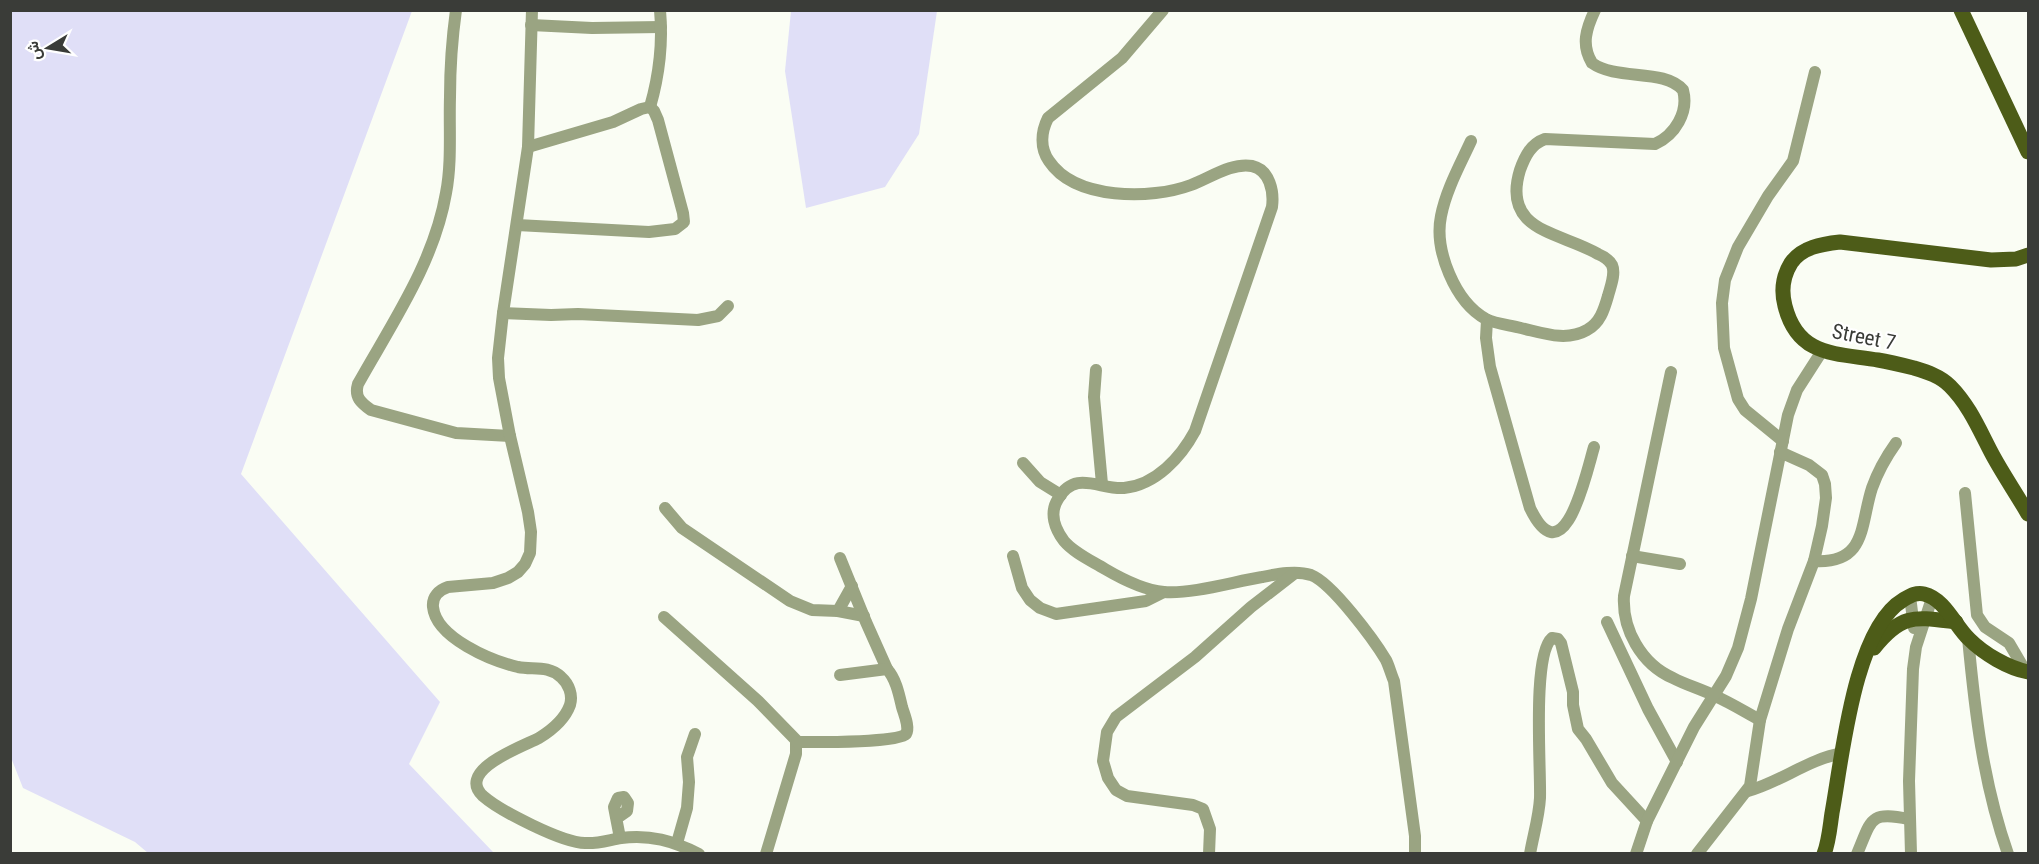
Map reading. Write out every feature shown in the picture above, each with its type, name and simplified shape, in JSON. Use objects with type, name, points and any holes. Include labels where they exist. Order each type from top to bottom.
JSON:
[{"type":"main road","points":[[1961,10],[2028,152]]},
{"type":"main road","name":"Street 7","points":[[2028,255],[2016,259],[1991,260],[1840,242],[1822,244],[1805,250],[1793,260],[1785,274],[1782,296],[1788,318],[1798,334],[1822,351],[1878,360],[1931,373],[1949,385],[1969,410],[2028,514]]},
{"type":"main road","points":[[1824,854],[1853,698],[1877,627],[1893,606],[1915,594],[1925,594],[1932,598],[1982,650],[2027,672]]},
{"type":"main road","points":[[1864,661],[1886,633],[1898,623],[1909,618],[1956,622]]},
{"type":"street","points":[[456,10],[450,84],[449,167],[442,209],[419,275],[356,390],[358,398],[371,410],[456,433],[510,436]]},
{"type":"street","points":[[532,10],[528,147],[498,358],[499,378],[531,532],[530,553],[525,564],[508,579],[441,589],[434,598],[433,607],[436,618],[444,628],[469,648],[509,665],[521,668],[545,668],[554,672],[568,685],[572,699],[569,709],[558,723],[540,738],[490,764],[478,775],[476,786],[482,795],[560,837],[587,844],[648,836],[677,843],[699,854]]},
{"type":"street","points":[[650,107],[657,81],[662,27],[660,10]]},
{"type":"street","points":[[1163,10],[1122,58],[1048,118],[1043,127],[1042,138],[1048,160],[1057,171],[1083,186],[1100,191],[1127,194],[1158,194],[1190,185],[1236,167],[1252,166],[1264,175],[1272,187],[1272,207],[1195,431],[1188,444],[1175,462],[1145,481],[1124,488],[1078,483],[1070,486],[1061,495],[1053,510],[1055,526],[1067,544],[1118,576],[1147,589],[1164,592],[1186,591],[1294,573],[1312,576],[1336,595],[1387,662],[1398,699],[1415,836],[1415,854]]},
{"type":"street","points":[[1471,141],[1444,202],[1440,223],[1439,237],[1449,276],[1472,308],[1487,320],[1560,337],[1574,336],[1594,326],[1602,315],[1610,292],[1613,269],[1603,257],[1589,249],[1543,232],[1523,214],[1518,198],[1517,183],[1522,164],[1531,148],[1540,141],[1554,139],[1637,145],[1655,144],[1670,134],[1685,107],[1683,90],[1673,82],[1610,71],[1592,63],[1585,46],[1595,10]]},
{"type":"street","points":[[531,25],[592,28],[662,27]]},
{"type":"street","points":[[1697,854],[1752,783],[1760,720],[1788,629],[1814,561],[1822,526],[1826,498],[1824,479],[1816,469],[1782,447],[1745,410],[1738,399],[1724,348],[1722,303],[1725,280],[1738,247],[1768,196],[1793,161],[1815,72]]},
{"type":"street","points":[[528,147],[613,122],[650,107]]},
{"type":"street","points":[[517,225],[649,232],[673,230],[681,226],[684,222],[683,213],[656,115],[650,107]]},
{"type":"street","points":[[503,313],[698,320],[717,316],[728,306]]},
{"type":"street","points":[[1487,320],[1486,338],[1490,367],[1530,508],[1534,518],[1546,530],[1556,532],[1561,530],[1570,520],[1594,447]]},
{"type":"street","points":[[1636,854],[1647,821],[1694,727],[1714,695],[1738,648],[1751,599],[1788,415],[1797,390],[1822,351]]},
{"type":"street","points":[[1096,370],[1094,398],[1102,484]]},
{"type":"street","points":[[1671,372],[1623,609],[1629,633],[1638,648],[1658,669],[1760,720]]},
{"type":"street","points":[[1814,561],[1832,562],[1854,548],[1863,527],[1872,489],[1880,468],[1896,443]]},
{"type":"street","points":[[1023,463],[1040,482],[1061,495]]},
{"type":"street","points":[[1965,493],[1977,615],[1985,627],[2009,643],[2027,672]]},
{"type":"street","points":[[664,508],[682,528],[790,601],[812,610],[838,611],[864,616]]},
{"type":"street","points":[[1013,556],[1022,588],[1030,600],[1040,608],[1056,614],[1146,601],[1164,592]]},
{"type":"street","points":[[1632,556],[1680,564]]},
{"type":"street","points":[[796,742],[883,741],[904,736],[908,727],[892,676],[840,558]]},
{"type":"street","points":[[1209,854],[1210,829],[1203,809],[1182,803],[1127,796],[1116,790],[1108,778],[1103,761],[1107,732],[1116,717],[1194,657],[1294,573]]},
{"type":"street","points":[[838,611],[852,586]]},
{"type":"street","points":[[1910,596],[1920,619]]},
{"type":"street","points":[[1911,854],[1913,669],[1920,619],[1932,598]]},
{"type":"street","points":[[664,617],[767,709],[790,732],[796,742],[796,754],[766,854]]},
{"type":"street","points":[[1606,622],[1648,709],[1677,762]]},
{"type":"street","points":[[1530,854],[1540,800],[1538,714],[1540,687],[1547,646],[1552,638],[1561,642],[1574,692],[1573,705],[1578,729],[1612,783],[1647,821]]},
{"type":"street","points":[[1968,638],[1982,754],[1992,804],[2008,854]]},
{"type":"street","points":[[840,675],[887,669]]},
{"type":"street","points":[[677,843],[687,808],[689,782],[687,757],[695,734]]},
{"type":"street","points":[[1748,790],[1768,784],[1815,761],[1843,753]]},
{"type":"street","points":[[1857,854],[1870,823],[1877,816],[1888,815],[1910,819]]},
{"type":"street","points":[[617,818],[620,838]]},
{"type":"shaded area","points":[[11,10],[412,11],[241,474],[440,702],[409,764],[492,853],[148,853],[135,842],[23,788],[10,755]]},
{"type":"shaded area","points":[[791,11],[937,11],[919,134],[885,187],[806,208],[785,71]]}]
